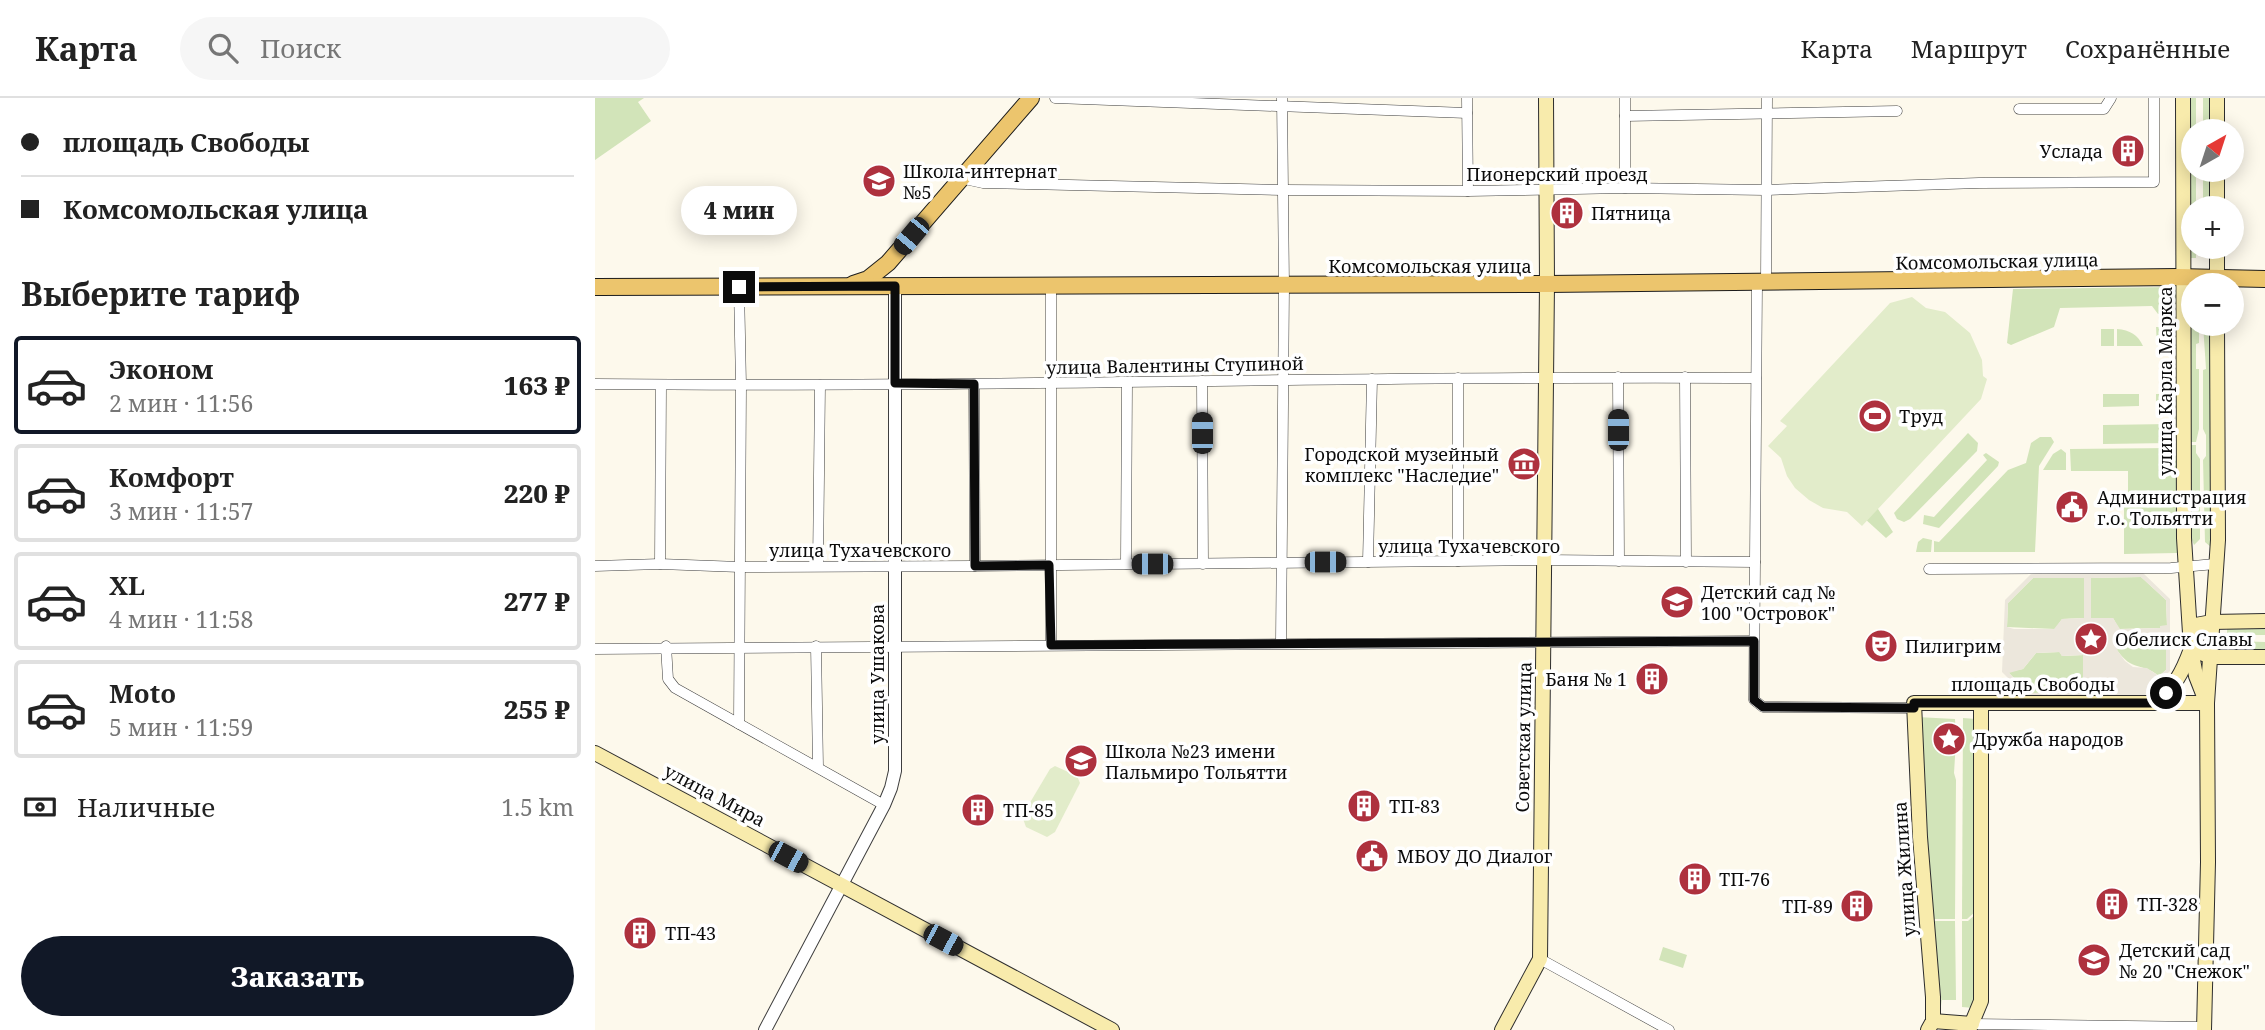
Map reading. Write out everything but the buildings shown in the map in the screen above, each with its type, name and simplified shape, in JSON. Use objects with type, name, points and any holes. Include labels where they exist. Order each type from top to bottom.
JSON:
[{"type":"main road","points":[[837,287],[868,279],[896,253],[1031,98]]},
{"type":"main road","name":"Советская улица","points":[[1502,1030],[1540,960],[1547,284],[1546,98]]},
{"type":"main road","name":"улица Карла Маркса","points":[[2183,98],[2184,273]]},
{"type":"main road","points":[[2217,98],[2217,119]]},
{"type":"main road","points":[[895,286],[896,253]]},
{"type":"main road","name":"Комсомольская улица","points":[[595,287],[1284,286],[2181,278]]},
{"type":"main road","name":"Комсомольская улица","points":[[2244,280],[2265,279]]},
{"type":"main road","name":"улица Карла Маркса","points":[[2184,336],[2184,538],[2191,649],[2196,676],[2207,703]]},
{"type":"main road","name":"улица Карла Маркса","points":[[2204,1029],[2208,928],[2207,703],[2218,540],[2217,336]]},
{"type":"main road","points":[[2190,626],[2212,622],[2265,621]]},
{"type":"main road","points":[[2153,703],[2162,698],[2178,679],[2191,649],[2211,657],[2265,657]]},
{"type":"main road","name":"площадь Свободы","points":[[1914,706],[2207,703]]},
{"type":"main road","points":[[1931,1025],[1971,1027],[1981,1001],[1981,704]]},
{"type":"main road","name":"улица Жилина","points":[[1914,706],[1920,837],[1933,997],[1931,1025]]},
{"type":"main road","name":"улица Мира","points":[[595,753],[1112,1030]]},
{"type":"street","points":[[1055,98],[1282,103],[1467,113]]},
{"type":"street","points":[[1467,98],[1468,191]]},
{"type":"street","points":[[1625,98],[1625,188]]},
{"type":"street","points":[[1767,98],[1766,190],[1756,378],[1754,700],[1763,707],[1914,706]]},
{"type":"street","points":[[2019,109],[2104,109],[2111,98]]},
{"type":"street","name":"Пионерский проезд","points":[[960,178],[983,183],[1468,191],[1625,188],[1766,190],[1979,183],[2154,182],[2154,98]]},
{"type":"street","points":[[1281,643],[1284,286],[1282,103]]},
{"type":"street","points":[[1625,116],[1897,111]]},
{"type":"street","points":[[1051,285],[1051,645]]},
{"type":"street","name":"улица Ушакова","points":[[765,1030],[884,805],[895,771],[895,286]]},
{"type":"street","points":[[739,287],[740,724]]},
{"type":"street","name":"улица Валентины Ступиной","points":[[595,384],[741,386],[1546,377],[1756,378]]},
{"type":"street","points":[[1618,377],[1619,561]]},
{"type":"street","points":[[1685,377],[1686,562]]},
{"type":"street","points":[[1458,378],[1458,561]]},
{"type":"street","points":[[1368,562],[1372,379]]},
{"type":"street","points":[[1202,381],[1203,564]]},
{"type":"street","points":[[1126,564],[1127,382]]},
{"type":"street","points":[[974,384],[975,566]]},
{"type":"street","points":[[660,564],[661,385]]},
{"type":"street","points":[[818,566],[820,385]]},
{"type":"street","name":"улица Тухачевского","points":[[595,566],[1755,562]]},
{"type":"street","points":[[1929,569],[2098,569],[2215,564]]},
{"type":"street","points":[[595,649],[666,646],[1754,641]]},
{"type":"street","points":[[666,646],[669,679],[675,688],[884,805]]},
{"type":"street","points":[[816,646],[818,767]]},
{"type":"street","points":[[1540,960],[1669,1030]]},
{"type":"street","points":[[1971,1027],[2204,1029]]},
{"type":"green space","points":[[595,98],[644,98],[638,102],[651,121],[595,160]]},
{"type":"green space","points":[[2187,98],[2196,98],[2196,119],[2187,119]]},
{"type":"green space","points":[[2203,98],[2212,98],[2212,119],[2203,119]]},
{"type":"green space","points":[[2187,182],[2196,182],[2196,196],[2187,196]]},
{"type":"green space","points":[[2203,182],[2213,182],[2213,196],[2203,196]]},
{"type":"green space","points":[[2176,287],[2175,314],[2158,314],[2152,306],[2060,308],[2054,327],[2011,345],[2007,343],[2013,289]]},
{"type":"green space","name":"Труд","points":[[1912,297],[1926,308],[1945,312],[1970,333],[1982,360],[1983,376],[1987,379],[1981,399],[1862,526],[1847,512],[1823,508],[1809,500],[1795,488],[1787,476],[1781,458],[1768,446],[1787,426],[1780,421],[1890,303]]},
{"type":"green space","points":[[2156,327],[2174,327],[2174,346],[2157,346]]},
{"type":"green space","points":[[2101,329],[2114,329],[2114,346],[2101,346]]},
{"type":"green space","points":[[2117,329],[2133,334],[2143,346],[2117,346]]},
{"type":"green space","points":[[2189,336],[2199,336],[2199,343],[2196,344],[2196,369],[2199,369],[2199,429],[2196,442],[2190,442]]},
{"type":"green space","points":[[2204,336],[2211,336],[2212,548],[2205,542],[2203,460],[2206,456],[2206,435],[2203,429],[2203,370],[2206,369]]},
{"type":"green space","points":[[2103,394],[2139,394],[2139,406],[2103,407]]},
{"type":"green space","points":[[2156,394],[2174,394],[2174,406],[2156,406]]},
{"type":"green space","points":[[2175,417],[2176,438],[2170,438],[2170,443],[2103,444],[2103,425],[2169,424]]},
{"type":"green space","points":[[1968,433],[1978,443],[1977,451],[1910,519],[1904,522],[1897,519],[1894,513]]},
{"type":"green space","points":[[2040,437],[2051,437],[2054,442],[2039,466],[2035,552],[1934,552],[1934,541],[1939,542],[2008,470],[2026,463],[2031,443]]},
{"type":"green space","points":[[2190,445],[2196,445],[2196,453],[2200,459],[2200,539],[2194,545],[2190,535]]},
{"type":"green space","points":[[2171,448],[2177,457],[2177,553],[2124,554],[2124,502],[2128,498],[2128,471],[2071,471],[2070,449]]},
{"type":"green space","points":[[2061,449],[2066,453],[2066,470],[2043,470],[2053,454]]},
{"type":"green space","points":[[1986,453],[1999,462],[1998,466],[1939,528],[1923,524],[1924,515],[1934,517],[1987,460],[1983,455]]},
{"type":"green space","points":[[1876,506],[1893,532],[1886,538],[1864,518]]},
{"type":"green space","points":[[1923,538],[1932,540],[1931,552],[1916,552],[1918,542]]},
{"type":"green space","points":[[2141,577],[2166,600],[2167,626],[2119,629],[2113,618],[2091,618],[2091,578]]},
{"type":"green space","points":[[2033,578],[2084,578],[2084,618],[2062,619],[2055,629],[2007,627],[2008,603]]},
{"type":"green space","points":[[2265,625],[2265,635],[2227,633],[2227,626]]},
{"type":"green space","points":[[2233,641],[2265,642],[2265,651],[2226,651],[2226,644]]},
{"type":"green space","points":[[2120,643],[2166,645],[2166,670],[2159,676],[2132,664],[2117,650]]},
{"type":"green space","points":[[2060,652],[2062,656],[2084,655],[2083,692],[2029,693],[2008,672],[2023,669],[2036,653]]},
{"type":"green space","points":[[1917,717],[1955,719],[1956,737],[1945,733],[1944,744],[1950,745],[1951,741],[1956,741],[1955,919],[1932,919]]},
{"type":"green space","points":[[1963,718],[1976,719],[1976,911],[1967,919],[1962,919]]},
{"type":"green space","points":[[1055,766],[1077,776],[1080,783],[1055,832],[1047,837],[1026,827],[1022,816],[1050,769]]},
{"type":"green space","points":[[1977,913],[1974,1008],[1962,1007],[1962,921],[1968,921]]},
{"type":"green space","points":[[1932,921],[1955,921],[1956,1000],[1942,1000],[1942,1006]]},
{"type":"green space","points":[[1663,947],[1687,955],[1683,968],[1659,960]]},
{"type":"shaded area","points":[[2143,573],[2170,599],[2170,671],[2144,696],[2027,697],[2002,672],[2005,600],[2031,574]],"holes":[[[2141,577],[2166,600],[2167,625],[2160,628],[2120,629],[2113,618],[2091,618],[2091,578]],[[2033,578],[2084,578],[2084,618],[2062,619],[2054,629],[2007,627],[2008,603]],[[2120,643],[2166,645],[2166,670],[2159,676],[2147,668],[2133,667],[2117,650]],[[2036,653],[2083,655],[2083,692],[2029,693],[2009,673],[2023,669]]]},
{"type":"place","name":"Услада","points":[[2128,151]]},
{"type":"place","name":"Школа-интернат №5","points":[[879,181]]},
{"type":"place","name":"Пятница","points":[[1567,213]]},
{"type":"place","name":"Труд","points":[[1875,416]]},
{"type":"place","name":"Городской музейный комплекс \"Наследие\"","points":[[1524,464]]},
{"type":"place","name":"Администрация г.о. Тольятти","points":[[2072,507]]},
{"type":"place","name":"Детский сад № 100 \"Островок\"","points":[[1677,602]]},
{"type":"place","name":"Обелиск Славы","points":[[2091,639]]},
{"type":"place","name":"Пилигрим","points":[[1881,646]]},
{"type":"place","name":"Баня № 1","points":[[1652,679]]},
{"type":"place","name":"Дружба народов","points":[[1949,739]]},
{"type":"place","name":"Школа №23 имени Пальмиро Тольятти","points":[[1081,761]]},
{"type":"place","name":"ТП-83","points":[[1364,806]]},
{"type":"place","name":"ТП-85","points":[[978,810]]},
{"type":"place","name":"МБОУ ДО Диалог","points":[[1372,856]]},
{"type":"place","name":"ТП-76","points":[[1695,879]]},
{"type":"place","name":"ТП-328","points":[[2112,904]]},
{"type":"place","name":"ТП-89","points":[[1857,906]]},
{"type":"place","name":"ТП-43","points":[[640,933]]},
{"type":"place","name":"Детский сад № 20 \"Снежок\"","points":[[2094,960]]},
{"type":"route","points":[[739,287],[895,286],[895,383],[974,384],[975,566],[1049,565],[1051,645],[1754,641],[1754,700],[1760,707],[1914,708],[1914,703],[2153,703],[2166,693]]}]
